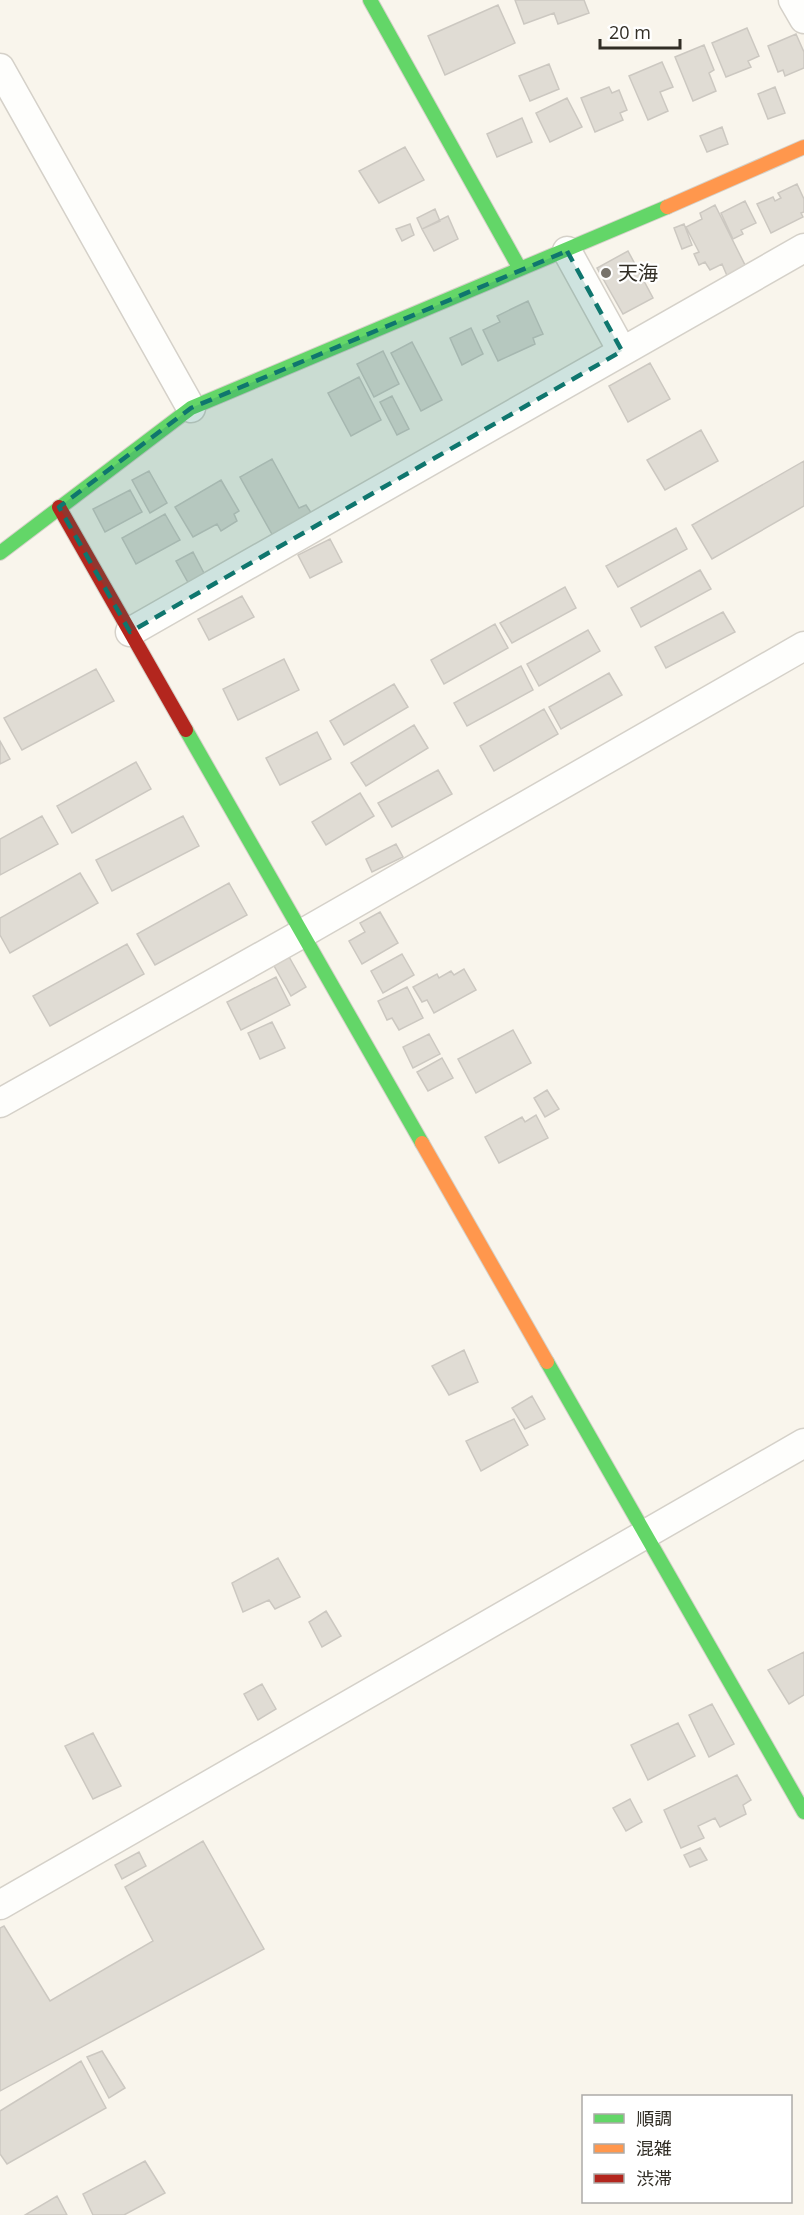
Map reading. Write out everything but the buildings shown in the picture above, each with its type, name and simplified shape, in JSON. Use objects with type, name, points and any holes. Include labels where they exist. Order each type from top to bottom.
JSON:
[{"type":"street","points":[[370,0],[520,270]]},
{"type":"street","points":[[793,0],[804,19]]},
{"type":"street","points":[[0,68],[191,408]]},
{"type":"street","points":[[0,553],[191,408],[567,251],[804,147]]},
{"type":"street","points":[[130,632],[804,248]]},
{"type":"street","points":[[567,251],[622,351]]},
{"type":"street","points":[[59,507],[804,1812]]},
{"type":"street","points":[[0,1102],[303,933],[804,646]]},
{"type":"street","points":[[0,1905],[804,1443]]},
{"type":"highlighted area","points":[[567,251],[622,351],[130,632],[59,507],[191,408]]},
{"type":"traffic: fast","points":[[370,0],[520,269]]},
{"type":"traffic: fast","points":[[0,553],[191,408],[667,207]]},
{"type":"traffic: fast","points":[[186,730],[422,1143]]},
{"type":"traffic: fast","points":[[547,1362],[804,1812]]},
{"type":"traffic: slow","points":[[667,207],[804,147]]},
{"type":"traffic: slow","points":[[422,1143],[547,1362]]},
{"type":"traffic: jam","points":[[59,507],[186,730]]},
{"type":"place","name":"天海","points":[[606,273]]}]
